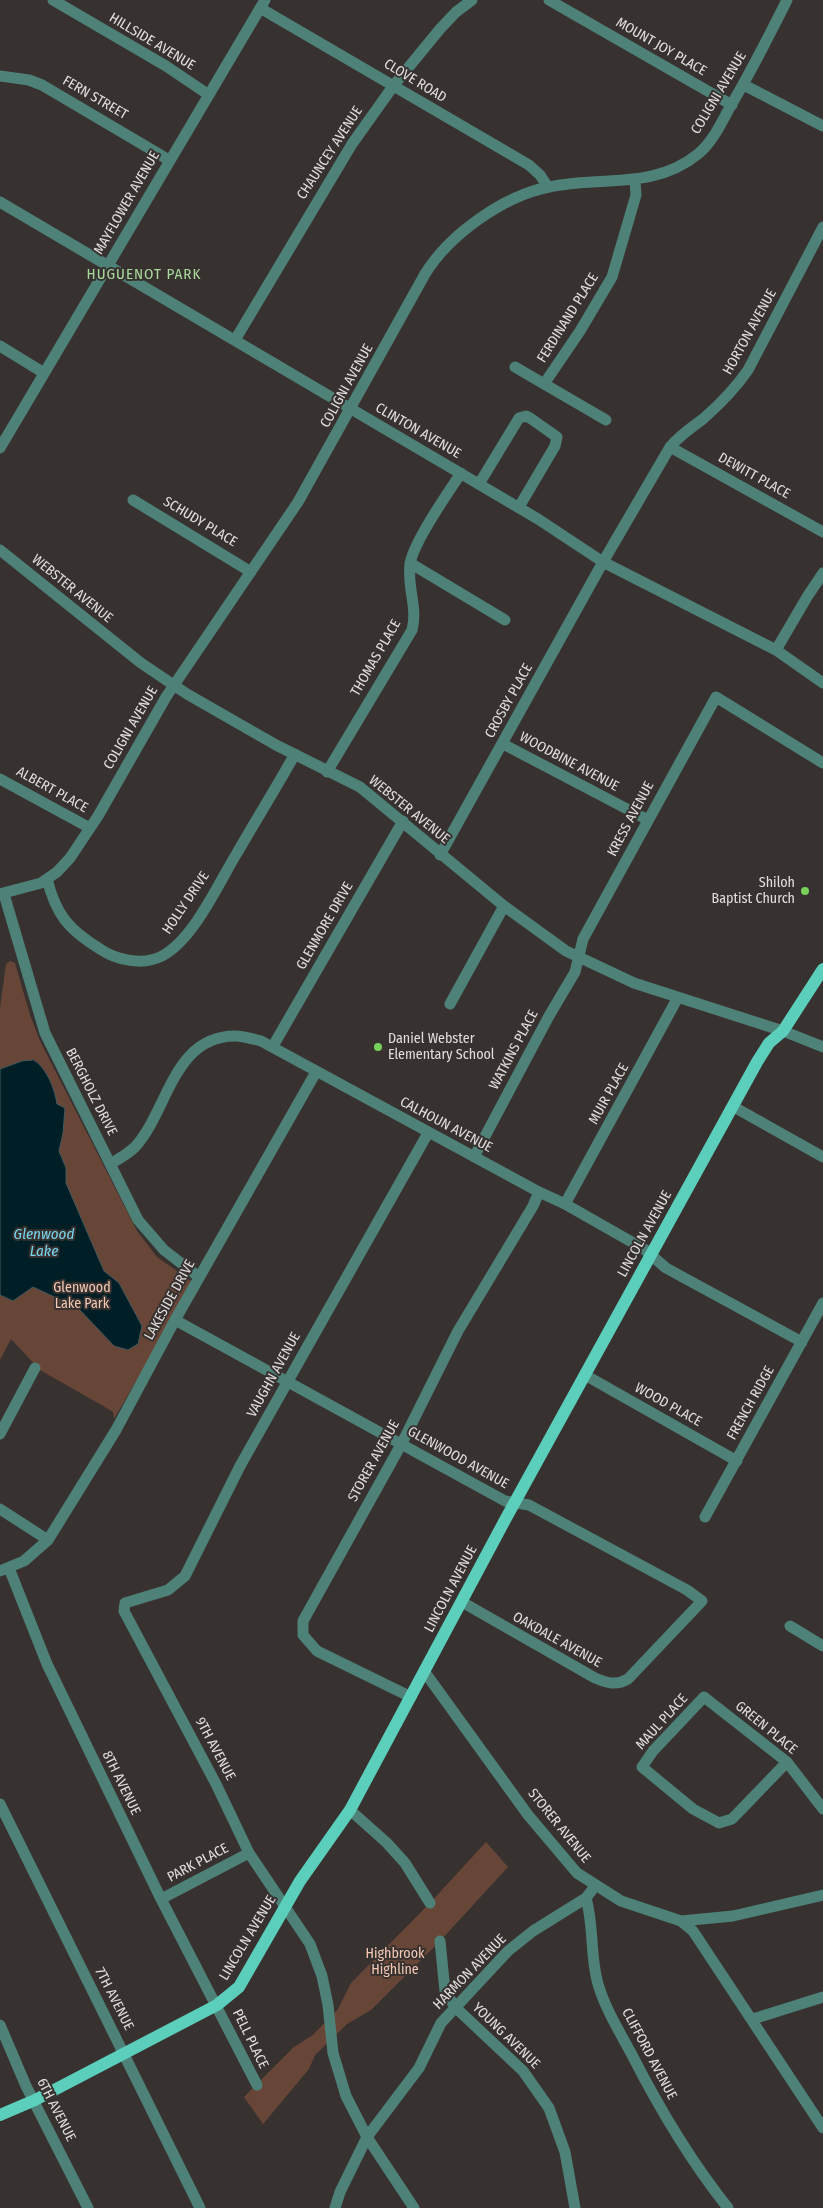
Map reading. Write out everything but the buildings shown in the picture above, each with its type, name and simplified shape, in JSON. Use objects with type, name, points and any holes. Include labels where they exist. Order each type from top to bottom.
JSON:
[{"type":"main road","name":"LINCOLN AVENUE","points":[[0,2115],[35,2100],[124,2052],[217,2006],[239,1987],[285,1906],[316,1857],[350,1810],[651,1254],[769,1043],[783,1031],[823,969]]},
{"type":"street","name":"HILLSIDE AVENUE","points":[[53,0],[166,66],[209,95]]},
{"type":"street","name":"CHAUNCEY AVENUE","points":[[235,340],[332,176],[394,85],[456,12],[472,0]]},
{"type":"street","name":"MOUNT JOY PLACE","points":[[549,0],[732,105]]},
{"type":"street","name":"COLIGNI AVENUE","points":[[2,894],[27,888],[47,879],[70,858],[90,828],[174,685],[298,502],[352,409],[425,274],[442,250],[470,225],[523,196],[548,187],[635,180],[668,172],[700,152],[744,85],[786,0]]},
{"type":"street","name":"MAYFLOWER AVENUE","points":[[0,448],[262,4]]},
{"type":"street","name":"CLOVE ROAD","points":[[262,4],[529,165],[540,175],[548,187]]},
{"type":"street","name":"FERN STREET","points":[[0,76],[28,80],[42,85],[169,160]]},
{"type":"street","points":[[744,85],[823,126]]},
{"type":"street","name":"FERDINAND PLACE","points":[[544,384],[580,331],[612,277],[636,195],[635,180]]},
{"type":"street","name":"CLINTON AVENUE","points":[[0,202],[479,484],[603,562],[776,650],[823,682]]},
{"type":"street","name":"HORTON AVENUE","points":[[603,562],[670,447],[681,434],[702,419],[739,384],[822,230]]},
{"type":"street","points":[[0,346],[44,373]]},
{"type":"street","points":[[515,367],[606,420]]},
{"type":"street","points":[[479,484],[519,418],[526,416],[530,418],[557,437],[554,446],[519,508]]},
{"type":"street","name":"DEWITT PLACE","points":[[670,447],[823,532]]},
{"type":"street","points":[[461,474],[417,546],[410,563],[505,620]]},
{"type":"street","name":"SCHUDY PLACE","points":[[133,500],[251,572]]},
{"type":"street","name":"WEBSTER AVENUE","points":[[0,550],[134,657],[174,685],[224,716],[327,772],[360,787],[403,821],[440,855],[547,939],[578,957],[634,983],[783,1031],[823,1047]]},
{"type":"street","name":"CROSBY PLACE","points":[[440,855],[603,562]]},
{"type":"street","name":"THOMAS PLACE","points":[[327,772],[412,630],[415,608],[410,563]]},
{"type":"street","points":[[776,650],[823,573]]},
{"type":"street","name":"KRESS AVENUE","points":[[578,957],[584,938],[716,697],[823,763]]},
{"type":"street","name":"WOODBINE AVENUE","points":[[503,744],[648,820]]},
{"type":"street","name":"HOLLY DRIVE","points":[[47,879],[52,900],[63,919],[90,942],[105,952],[123,959],[137,961],[161,957],[175,946],[200,913],[294,754]]},
{"type":"street","name":"ALBERT PLACE","points":[[0,779],[90,828]]},
{"type":"street","name":"GLENMORE DRIVE","points":[[273,1046],[403,821]]},
{"type":"street","name":"BERGHOLZ DRIVE","points":[[2,894],[45,1033],[110,1164],[147,1232],[164,1250],[199,1277]]},
{"type":"street","points":[[450,1004],[504,906]]},
{"type":"street","name":"WATKINS PLACE","points":[[474,1157],[549,1016],[576,972],[578,957]]},
{"type":"street","name":"MUIR PLACE","points":[[565,1204],[677,998]]},
{"type":"street","name":"CALHOUN AVENUE","points":[[110,1164],[136,1146],[148,1129],[180,1067],[189,1055],[205,1044],[226,1037],[236,1036],[273,1046],[316,1072],[428,1133],[538,1192],[565,1204],[651,1254],[666,1268],[802,1342]]},
{"type":"street","name":"LAKESIDE DRIVE","points":[[5,1570],[24,1561],[48,1540],[116,1430],[199,1277],[316,1072]]},
{"type":"street","points":[[734,1107],[823,1157]]},
{"type":"street","name":"VAUGHN AVENUE","points":[[125,1603],[168,1590],[185,1576],[240,1466],[428,1133]]},
{"type":"street","name":"STORER AVENUE","points":[[411,1697],[317,1651],[308,1642],[302,1628],[313,1599],[402,1443],[458,1331],[533,1206],[538,1192]]},
{"type":"street","name":"FRENCH RIDGE","points":[[705,1517],[823,1303]]},
{"type":"street","name":"GLENWOOD AVENUE","points":[[175,1320],[402,1443],[505,1502],[529,1506],[687,1590],[702,1601]]},
{"type":"street","points":[[2,1431],[35,1368]]},
{"type":"street","name":"WOOD PLACE","points":[[585,1375],[737,1461]]},
{"type":"street","points":[[0,1509],[48,1540]]},
{"type":"street","name":"8TH AVENUE","points":[[5,1570],[47,1664],[161,1899],[217,2006]]},
{"type":"street","name":"OAKDALE AVENUE","points":[[462,1602],[607,1684],[622,1683],[628,1679],[702,1601]]},
{"type":"street","name":"9TH AVENUE","points":[[125,1603],[124,1611],[216,1784],[250,1853],[310,1944],[322,1976],[328,2005],[332,2053],[346,2096],[367,2137],[414,2208]]},
{"type":"street","points":[[790,1626],[823,1646]]},
{"type":"street","name":"STORER AVENUE","points":[[424,1671],[543,1833],[577,1873],[621,1901],[681,1921],[693,1931],[822,2124]]},
{"type":"street","name":"GREEN PLACE","points":[[704,1697],[787,1762],[823,1809]]},
{"type":"street","name":"MAUL PLACE","points":[[704,1697],[653,1751],[642,1767],[693,1809],[719,1823],[732,1819],[753,1795],[787,1762]]},
{"type":"street","name":"7TH AVENUE","points":[[0,1804],[200,2208]]},
{"type":"street","points":[[350,1810],[387,1843],[405,1863],[430,1903]]},
{"type":"street","name":"PARK PLACE","points":[[161,1899],[250,1853]]},
{"type":"street","name":"HARMON AVENUE","points":[[335,2208],[340,2192],[367,2137],[419,2068],[441,2023],[508,1951],[533,1931],[586,1898],[595,1886]]},
{"type":"street","points":[[681,1921],[733,1916],[823,1895]]},
{"type":"street","name":"CLIFFORD AVENUE","points":[[586,1898],[591,1916],[594,1970],[606,2006],[675,2134],[701,2174],[728,2208]]},
{"type":"street","name":"YOUNG AVENUE","points":[[440,1940],[445,1991],[455,2007],[523,2071],[549,2108],[565,2152],[575,2208]]},
{"type":"street","points":[[753,2019],[768,2012],[823,1997]]},
{"type":"street","name":"PELL PLACE","points":[[217,2006],[256,2085]]},
{"type":"street","name":"6TH AVENUE","points":[[0,2025],[26,2086],[35,2100],[88,2208]]},
{"type":"green space","name":"Glenwood Lake Park","points":[[10,961],[15,963],[30,1015],[40,1041],[137,1231],[157,1257],[191,1281],[192,1285],[114,1419],[113,1412],[40,1370],[11,1339],[0,1360],[0,1008],[6,964]]},
{"type":"green space","name":"Highbrook Highline","points":[[486,1842],[508,1867],[440,1941],[371,2010],[347,2024],[315,2055],[309,2069],[263,2124],[244,2097],[294,2047],[313,2035],[338,2009],[351,1983],[430,1903]]},
{"type":"water","name":"Glenwood Lake","points":[[34,1060],[43,1068],[50,1080],[57,1104],[65,1108],[59,1151],[66,1168],[66,1183],[104,1271],[119,1283],[142,1326],[138,1344],[128,1350],[114,1346],[78,1308],[33,1287],[13,1301],[0,1295],[0,1069],[22,1061]]},
{"type":"place","name":"Shiloh Baptist Church","points":[[805,891]]},
{"type":"place","name":"Daniel Webster Elementary School","points":[[378,1047]]},
{"type":"district","name":"HUGUENOT PARK","points":[[144,275]]}]
